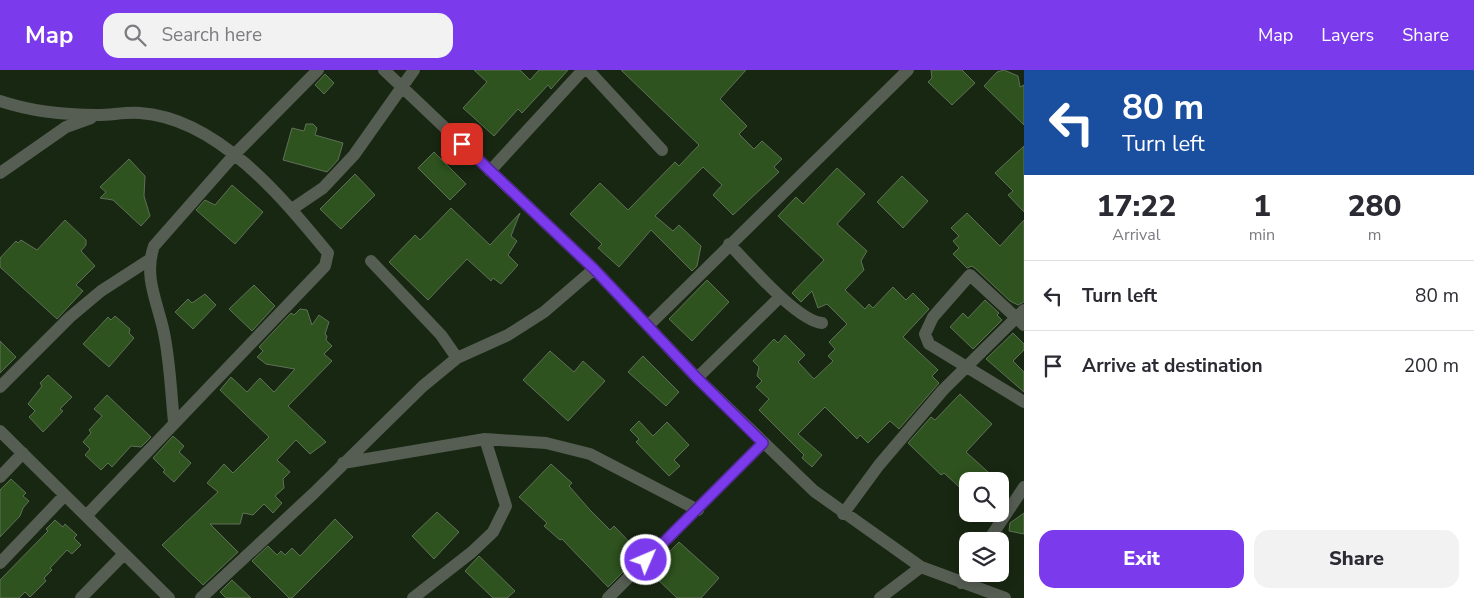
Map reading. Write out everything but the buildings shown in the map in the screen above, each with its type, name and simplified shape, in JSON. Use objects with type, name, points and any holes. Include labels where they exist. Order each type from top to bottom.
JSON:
[{"type":"street","points":[[174,422],[164,333],[150,282],[149,260],[154,246],[235,154],[318,70]]},
{"type":"street","points":[[384,70],[594,269],[649,325],[697,378],[814,491],[843,514],[921,567],[959,577]]},
{"type":"street","points":[[292,210],[323,188],[354,155],[414,70]]},
{"type":"street","points":[[490,171],[583,70]]},
{"type":"street","points":[[588,70],[662,150]]},
{"type":"street","points":[[649,325],[729,244],[908,70]]},
{"type":"street","points":[[0,101],[58,115],[140,113],[176,120],[235,154],[292,210],[328,253],[325,266],[86,516]]},
{"type":"street","points":[[0,173],[66,127],[98,115]]},
{"type":"street","points":[[729,244],[780,297],[814,322],[822,323]]},
{"type":"street","points":[[0,387],[70,317],[101,291],[149,260]]},
{"type":"street","points":[[370,261],[441,335],[457,358]]},
{"type":"street","points":[[201,598],[313,494],[423,386],[457,358],[508,335],[544,312],[594,269]]},
{"type":"street","points":[[843,514],[914,422],[966,366],[1021,318],[970,275],[932,317],[924,334],[929,344],[966,366],[1024,402]]},
{"type":"street","points":[[697,378],[780,297]]},
{"type":"street","points":[[0,431],[169,598]]},
{"type":"street","points":[[343,463],[484,439],[546,442],[590,454],[698,510]]},
{"type":"street","points":[[413,598],[472,552],[493,532],[506,506],[484,439]]},
{"type":"street","points":[[608,598],[763,443]]},
{"type":"street","points":[[0,477],[24,453]]},
{"type":"street","points":[[994,532],[1024,487]]},
{"type":"street","points":[[0,563],[65,495]]},
{"type":"street","points":[[82,598],[124,554]]},
{"type":"street","points":[[880,598],[921,567]]},
{"type":"street","points":[[972,582],[1005,598]]},
{"type":"route","points":[[462,144],[594,269],[649,325],[697,378],[763,443],[646,560]]}]
